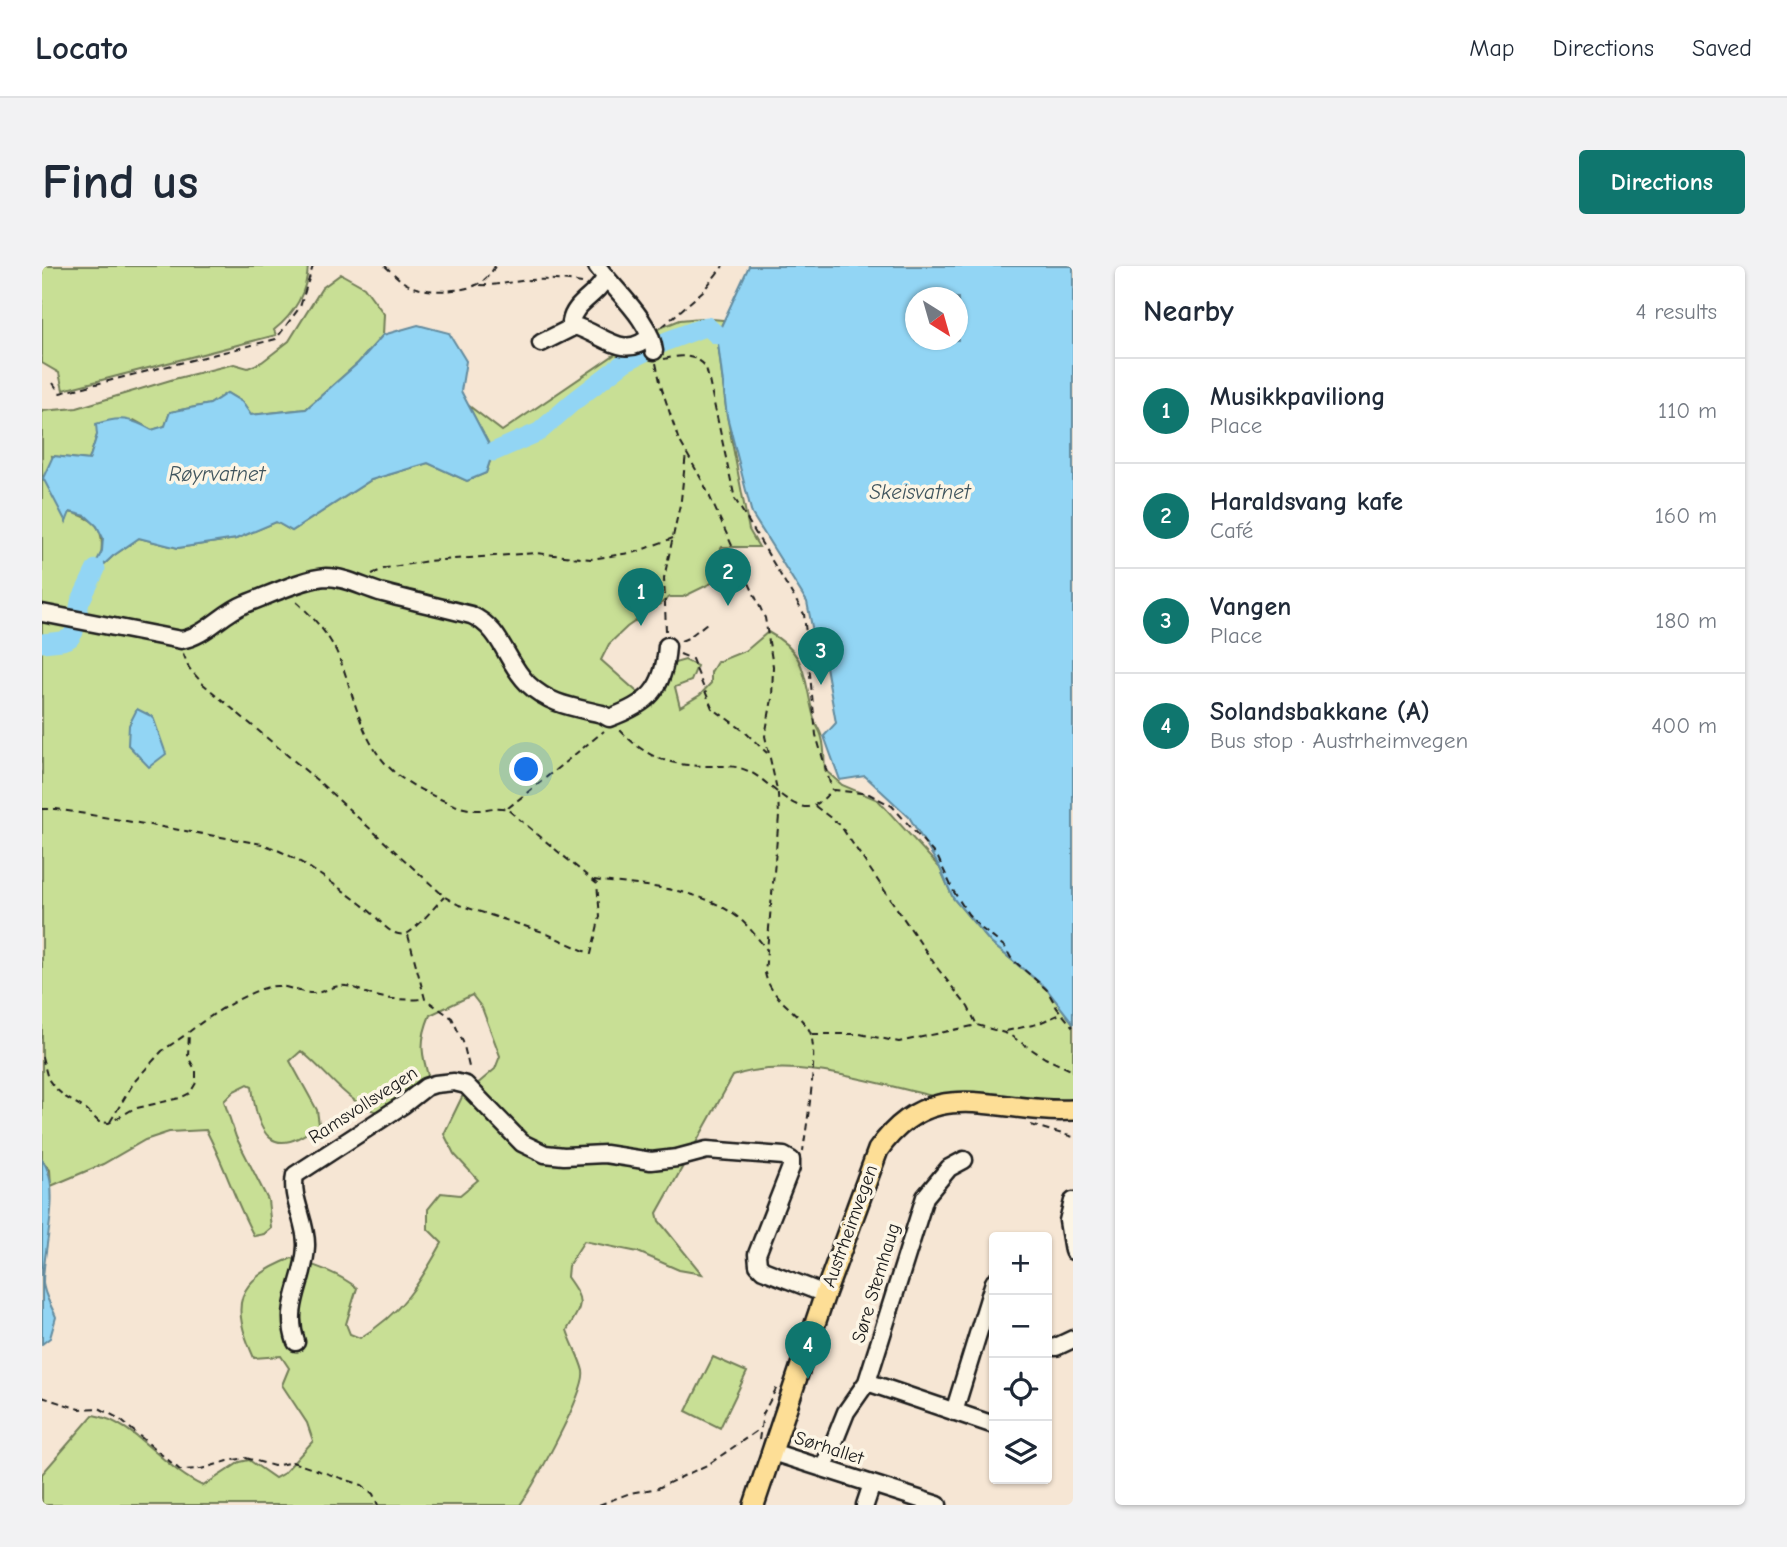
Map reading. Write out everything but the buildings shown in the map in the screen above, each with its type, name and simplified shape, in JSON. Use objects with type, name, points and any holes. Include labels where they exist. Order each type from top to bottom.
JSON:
[{"type":"main road","name":"Austrheimvegen","points":[[754,1505],[825,1294],[878,1150],[891,1130],[917,1112],[946,1102],[985,1102],[1050,1111],[1073,1110]]},
{"type":"street","points":[[601,276],[637,315],[653,343],[629,348],[575,326],[571,322],[574,311],[601,276]]},
{"type":"street","points":[[541,343],[575,326]]},
{"type":"street","points":[[42,612],[181,640],[195,638],[237,608],[317,579],[340,578],[482,620],[502,641],[521,676],[537,691],[559,705],[602,714],[611,721],[649,698],[666,663],[667,646]]},
{"type":"street","name":"Ramsvollsvegen","points":[[296,1342],[291,1309],[304,1272],[306,1241],[295,1189],[295,1175],[403,1105],[426,1087],[454,1082],[466,1085]]},
{"type":"street","points":[[466,1085],[515,1136],[530,1148],[545,1154],[605,1154],[651,1161],[707,1150],[784,1156],[791,1160],[791,1167],[757,1254],[758,1265],[763,1270],[825,1294]]},
{"type":"street","name":"Søre Stemhaug","points":[[823,1461],[846,1412],[867,1382],[925,1197],[949,1168],[964,1160]]},
{"type":"street","points":[[1073,1201],[1068,1222],[1073,1251]]},
{"type":"street","points":[[954,1412],[989,1317]]},
{"type":"street","points":[[1056,1347],[1073,1339]]},
{"type":"street","points":[[867,1382],[989,1424]]},
{"type":"street","name":"Sørhallet","points":[[772,1452],[823,1461],[872,1484],[938,1505]]},
{"type":"street","name":"Sørhallet","points":[[865,1505],[872,1484]]},
{"type":"path","points":[[53,383],[60,393],[276,338],[300,307],[313,266]]},
{"type":"path","points":[[385,266],[409,286],[428,291],[601,276]]},
{"type":"path","points":[[479,285],[495,266]]},
{"type":"path","points":[[653,343],[723,266]]},
{"type":"path","points":[[791,1160],[803,1153],[813,1070],[812,1034],[768,985],[765,973],[779,816],[778,794],[764,731],[772,699],[773,666],[765,618],[703,482],[686,453],[667,407],[656,361],[674,356],[695,358],[702,360],[706,366],[735,499],[804,614],[816,735],[832,791]]},
{"type":"path","points":[[667,646],[664,578],[684,484],[686,453]]},
{"type":"path","points":[[352,583],[386,568],[428,561],[535,553],[591,559],[636,552],[673,538]]},
{"type":"path","points":[[181,640],[184,657],[197,678],[318,781],[445,897],[459,905],[543,932],[591,954],[600,916],[599,889],[593,880],[507,809],[462,808],[393,772],[374,747],[358,716],[338,655],[326,635],[303,607],[284,591]]},
{"type":"path","points":[[667,646],[688,638],[707,623]]},
{"type":"path","points":[[667,646],[692,659],[712,708],[744,731],[768,753]]},
{"type":"path","points":[[507,809],[611,721],[638,748],[657,759],[690,766],[742,768],[766,781],[778,794],[804,806],[814,805],[832,791],[864,792],[878,797],[892,807],[937,858],[968,914],[1047,990],[1073,1027]]},
{"type":"path","points":[[814,805],[840,825],[938,969],[968,1007],[977,1025]]},
{"type":"path","points":[[42,809],[56,809],[262,844],[284,852],[356,898],[388,929],[398,935],[415,930],[422,919],[445,897]]},
{"type":"path","points":[[593,880],[678,891],[707,900],[741,920],[767,950]]},
{"type":"path","points":[[408,934],[425,999]]},
{"type":"path","points":[[109,1122],[134,1082],[162,1051],[210,1015],[266,986],[319,993],[344,985],[372,995],[401,1000],[425,999],[452,1018],[457,1026],[470,1068],[466,1085]]},
{"type":"path","points":[[1002,1031],[1037,1024],[1061,1013]]},
{"type":"path","points":[[812,1034],[860,1034],[899,1042],[977,1025],[1002,1031],[1045,1058],[1073,1071]]},
{"type":"path","points":[[42,1057],[48,1079],[54,1087],[99,1122],[109,1122],[133,1109],[180,1098],[190,1093],[196,1083],[196,1071],[188,1057],[189,1032]]},
{"type":"path","points":[[1032,1125],[1073,1138]]},
{"type":"path","points":[[42,1397],[79,1409],[99,1408],[118,1418],[180,1470],[201,1469],[246,1458],[274,1466],[292,1462],[362,1485],[373,1494],[378,1505]]},
{"type":"path","points":[[794,1426],[823,1461]]},
{"type":"path","points":[[599,1505],[630,1493],[658,1488],[709,1464],[759,1429]]},
{"type":"green space","points":[[42,266],[308,266],[302,293],[288,317],[274,330],[276,335],[63,390],[59,373],[42,363]]},
{"type":"green space","points":[[341,274],[364,287],[384,314],[383,335],[358,363],[306,409],[250,415],[242,402],[227,393],[210,404],[170,412],[165,426],[152,430],[134,420],[97,435],[89,460],[52,456],[66,521],[69,512],[81,515],[96,525],[100,532],[102,549],[98,570],[139,538],[178,548],[236,539],[276,522],[292,531],[371,480],[428,463],[467,481],[486,473],[493,452],[468,405],[502,431],[645,334],[680,320],[724,320],[717,335],[727,416],[749,530],[759,547],[722,547],[716,556],[722,578],[683,597],[670,597],[627,627],[609,644],[601,660],[653,706],[671,664],[685,660],[697,666],[691,681],[675,687],[680,707],[700,695],[711,683],[711,672],[717,662],[747,650],[768,632],[791,649],[802,668],[821,735],[825,770],[842,785],[878,800],[940,868],[953,898],[991,943],[1045,987],[1073,1023],[1073,1117],[961,1102],[811,1070],[757,1070],[733,1076],[657,1213],[659,1221],[702,1274],[679,1270],[638,1252],[584,1241],[568,1266],[567,1277],[577,1292],[580,1303],[567,1330],[582,1366],[582,1381],[558,1438],[520,1505],[42,1505],[42,1474],[93,1415],[122,1426],[175,1469],[203,1486],[240,1462],[249,1460],[275,1478],[284,1473],[313,1441],[307,1423],[282,1385],[289,1368],[281,1356],[254,1358],[246,1339],[240,1309],[249,1286],[259,1276],[292,1258],[334,1274],[357,1288],[346,1324],[350,1334],[360,1338],[398,1308],[425,1272],[442,1243],[428,1229],[428,1209],[441,1193],[460,1195],[478,1180],[454,1154],[444,1134],[462,1097],[495,1069],[500,1056],[482,1008],[472,995],[430,1015],[424,1035],[423,1052],[432,1089],[388,1115],[374,1111],[351,1098],[301,1051],[290,1061],[317,1110],[319,1124],[303,1136],[278,1142],[270,1138],[258,1118],[252,1086],[248,1084],[234,1091],[224,1101],[236,1137],[268,1200],[271,1228],[264,1234],[254,1236],[206,1130],[169,1132],[145,1140],[103,1164],[51,1186],[50,1170],[42,1160],[42,411],[77,408],[234,364],[248,368],[262,362],[289,341],[322,288]]},
{"type":"green space","points":[[713,1357],[747,1372],[720,1428],[686,1411]]},
{"type":"water","name":"Skeisvatnet","points":[[749,266],[1073,266],[1073,1023],[1045,987],[991,943],[953,898],[940,868],[909,817],[865,776],[840,780],[824,736],[836,723],[821,638],[813,632],[807,602],[752,514],[727,416],[717,335]]},
{"type":"water","name":"Røyrvatnet","points":[[418,325],[449,333],[466,361],[461,391],[493,452],[486,473],[467,481],[428,463],[371,480],[292,531],[276,522],[236,539],[178,548],[139,538],[98,570],[94,567],[102,551],[103,538],[97,526],[86,516],[70,512],[66,522],[43,478],[53,456],[89,460],[97,435],[96,424],[104,421],[125,420],[152,430],[165,426],[170,412],[210,404],[227,393],[242,402],[251,415],[306,409],[358,363],[383,335]]},
{"type":"water","points":[[137,709],[153,717],[166,754],[149,767],[128,745],[129,725]]},
{"type":"water","points":[[42,1160],[48,1172],[52,1202],[43,1286],[56,1317],[50,1338],[42,1344]]},
{"type":"waterway","points":[[493,452],[539,432],[625,362],[667,341],[707,326],[717,335]]},
{"type":"waterway","points":[[42,643],[70,638],[74,632],[80,602],[96,569]]},
{"type":"place","name":"Haraldsvang kafe","points":[[728,606]]},
{"type":"place","name":"Musikkpaviliong","points":[[641,626]]},
{"type":"place","name":"Vangen","points":[[821,685]]},
{"type":"place","name":"Solandsbakkane (A)","points":[[808,1379]]}]
